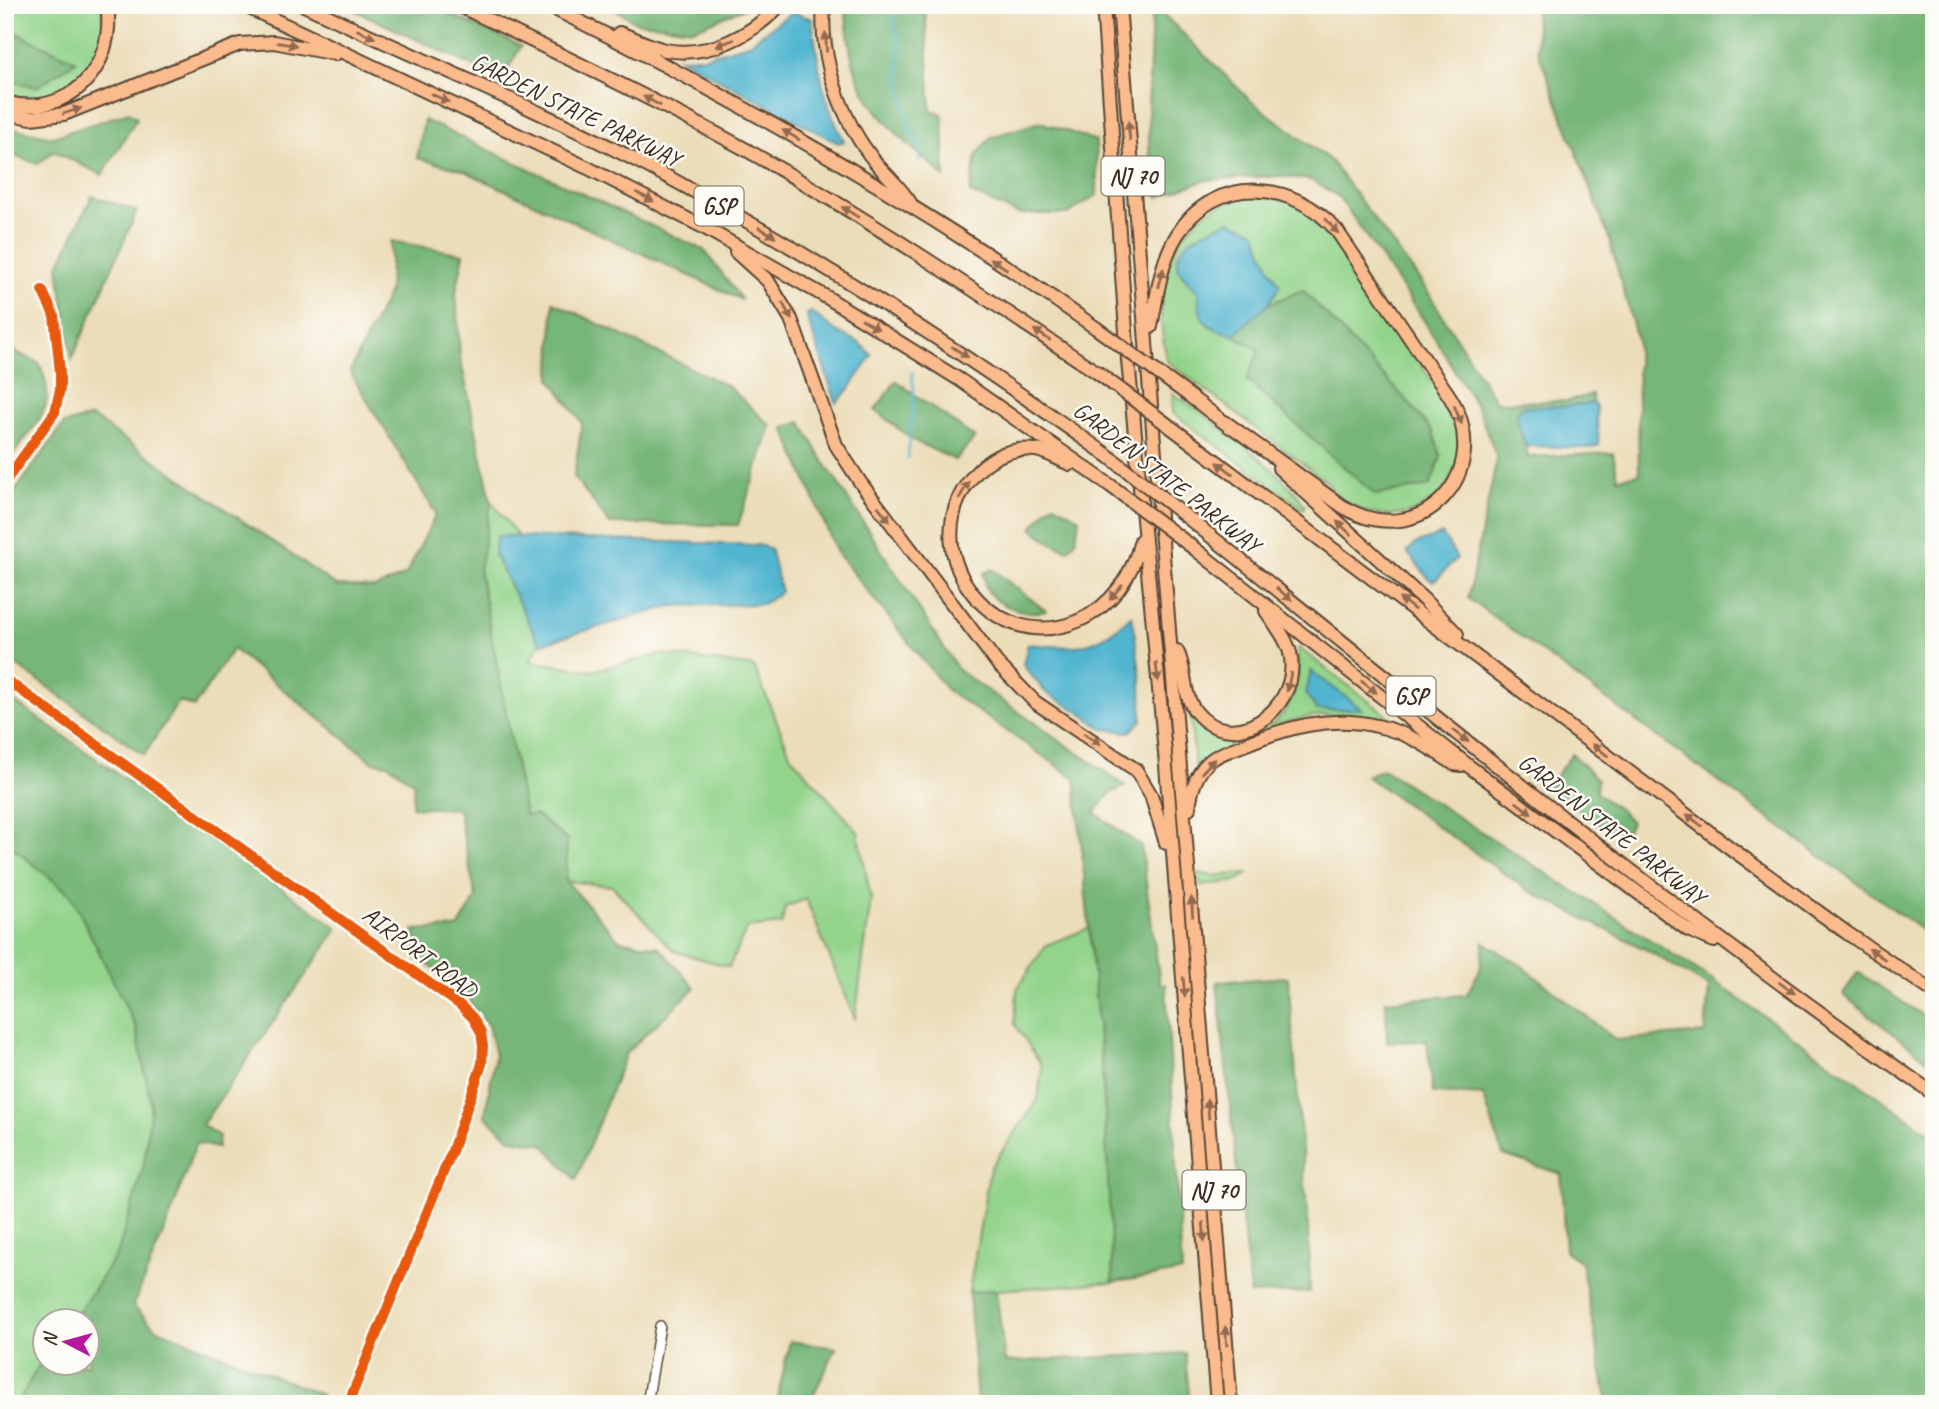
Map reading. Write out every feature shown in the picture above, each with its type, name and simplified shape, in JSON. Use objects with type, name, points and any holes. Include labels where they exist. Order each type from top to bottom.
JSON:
[{"type":"highway","points":[[5,102],[29,106],[53,102],[87,81],[104,51],[108,27],[107,5]]},
{"type":"highway","points":[[243,5],[588,168],[705,228],[889,335],[960,380],[1111,486],[1469,767],[1688,930],[1732,948]]},
{"type":"highway","name":"GARDEN STATE PARKWAY","points":[[304,5],[551,118],[666,176],[774,236],[919,325],[1107,455],[1631,871],[1732,948],[1934,1094]]},
{"type":"highway","name":"GARDEN STATE PARKWAY","points":[[458,5],[594,71],[742,148],[915,251],[1098,373],[1776,881],[1934,992]]},
{"type":"highway","points":[[548,5],[655,47],[687,52],[720,46],[739,37],[759,26],[780,5]]},
{"type":"highway","points":[[548,5],[626,44],[913,207],[1096,328],[1350,511],[1377,521],[1404,520],[1438,503],[1454,485],[1464,454],[1464,432],[1450,397],[1337,231],[1319,213],[1294,198],[1266,191],[1239,192],[1214,201],[1191,218],[1176,237],[1165,262],[1148,345]]},
{"type":"highway","points":[[824,5],[826,52],[844,111],[857,137],[875,162],[904,191],[913,207]]},
{"type":"highway","name":"NJ 70","points":[[1103,5],[1128,360],[1174,870],[1217,1404]]},
{"type":"highway","name":"NJ 70","points":[[1119,5],[1231,1404]]},
{"type":"highway","points":[[5,113],[31,118],[64,114],[240,44],[285,43],[356,58]]},
{"type":"highway","points":[[705,228],[746,260],[779,296],[801,342],[836,445],[860,482],[997,663],[1035,702],[1136,770],[1152,795],[1174,870]]},
{"type":"highway","points":[[1225,422],[1424,600],[1481,660]]},
{"type":"highway","points":[[1087,470],[1044,452],[1021,449],[994,458],[980,469],[960,497],[951,525],[955,562],[972,593],[994,613],[1018,624],[1049,628],[1068,625],[1089,616],[1111,599],[1125,581],[1138,553],[1143,531]]},
{"type":"highway","points":[[1171,640],[1179,655],[1189,704],[1197,714],[1206,722],[1225,728],[1242,728],[1257,723],[1274,712],[1285,697],[1291,678],[1291,656],[1286,643],[1257,599]]},
{"type":"highway","points":[[1186,829],[1194,786],[1212,760],[1300,725],[1340,721],[1376,725],[1405,734],[1454,764],[1469,767]]},
{"type":"street","points":[[5,482],[55,412],[58,397],[61,372],[54,315],[42,290]]},
{"type":"street","name":"AIRPORT ROAD","points":[[5,679],[460,1004],[478,1026],[483,1046],[482,1064],[462,1122],[348,1404]]},
{"type":"street","points":[[647,1404],[660,1326]]},
{"type":"green space","points":[[5,5],[101,5],[102,38],[97,54],[78,81],[50,97],[26,100],[5,95],[5,80],[37,87],[76,61],[5,28]]},
{"type":"green space","points":[[344,5],[430,5],[521,46],[502,80]]},
{"type":"green space","points":[[608,5],[752,5],[694,29],[636,22]]},
{"type":"green space","points":[[845,5],[925,5],[931,110],[942,114],[945,177],[892,128],[866,95],[853,63]]},
{"type":"green space","points":[[1535,5],[1934,5],[1934,939],[1468,598],[1497,458],[1478,409],[1423,319],[1339,197],[1311,180],[1280,176],[1206,180],[1158,197],[1150,171],[1148,108],[1152,13],[1157,8],[1252,102],[1330,160],[1424,286],[1496,402],[1569,401],[1592,394],[1593,403],[1516,419],[1528,457],[1613,453],[1618,478],[1639,474],[1637,339],[1608,235],[1537,49]]},
{"type":"green space","points":[[5,28],[76,61],[37,87],[5,80]]},
{"type":"green space","points":[[129,112],[137,118],[102,175],[54,151],[38,164],[5,153],[5,127],[53,137]]},
{"type":"green space","points":[[424,120],[704,250],[742,300],[462,170],[417,158]]},
{"type":"green space","points":[[1040,122],[1096,141],[1097,195],[1068,214],[1018,214],[970,193],[976,156],[991,137]]},
{"type":"green space","points":[[1249,195],[1292,201],[1325,223],[1458,419],[1459,463],[1441,495],[1414,512],[1391,516],[1369,513],[1344,501],[1333,492],[1328,483],[1166,360],[1161,312],[1167,271],[1174,252],[1195,222],[1210,210]]},
{"type":"green space","points":[[92,196],[137,211],[72,359],[58,267]]},
{"type":"green space","points":[[391,241],[464,254],[456,292],[460,357],[491,501],[479,570],[525,815],[536,815],[567,840],[566,881],[619,940],[659,947],[695,988],[626,1053],[576,1180],[543,1144],[511,1139],[485,1116],[495,1055],[488,1025],[447,976],[417,958],[414,930],[458,928],[476,898],[458,809],[412,807],[414,783],[388,764],[373,762],[233,649],[194,707],[179,701],[144,755],[5,657],[5,505],[64,424],[92,417],[337,586],[375,588],[406,575],[436,514],[350,372],[389,292]]},
{"type":"green space","points":[[1303,290],[1433,432],[1441,457],[1430,486],[1375,495],[1247,380],[1259,350],[1233,335],[1268,304]]},
{"type":"green space","points":[[553,302],[728,386],[771,426],[738,525],[610,524],[574,477],[582,423],[551,379]]},
{"type":"green space","points":[[5,347],[39,363],[47,390],[46,401],[38,421],[14,453],[5,455]]},
{"type":"green space","points":[[896,381],[975,438],[955,460],[914,441],[875,410]]},
{"type":"green space","points":[[1172,393],[1224,429],[1264,462],[1296,493],[1305,506],[1303,509],[1173,413]]},
{"type":"green space","points":[[801,422],[959,671],[1126,786],[1111,793],[1095,813],[1141,846],[1160,984],[1166,984],[1182,1272],[1113,1282],[1103,1077],[1075,778],[947,690],[837,553],[784,428]]},
{"type":"green space","points":[[491,501],[518,536],[498,536],[494,554],[540,644],[530,661],[592,671],[662,654],[754,667],[791,756],[858,832],[871,899],[855,1019],[806,899],[785,907],[782,924],[747,928],[729,967],[674,951],[612,886],[566,881],[567,840],[525,815],[479,570]]},
{"type":"green space","points":[[1055,504],[1079,518],[1076,540],[1068,550],[1050,542],[1032,528],[1049,507]]},
{"type":"green space","points":[[992,569],[1046,611],[1023,611],[999,602],[987,589],[983,574]]},
{"type":"green space","points":[[1299,648],[1408,731],[1359,717],[1312,716],[1278,725],[1279,727],[1195,766],[1190,713],[1220,733],[1234,736],[1247,735],[1273,723],[1282,714],[1294,691]]},
{"type":"green space","points":[[5,695],[338,928],[202,1125],[219,1136],[217,1148],[196,1143],[172,1212],[133,1306],[155,1328],[322,1395],[323,1404],[17,1404],[32,1378],[102,1378],[102,1308],[81,1308],[118,1252],[144,1165],[151,1104],[136,1027],[71,895],[5,841]]},
{"type":"green space","points":[[1572,754],[1597,779],[1596,793],[1631,822],[1626,833],[1602,827],[1548,786]]},
{"type":"green space","points":[[1383,769],[1710,978],[1934,1136],[1934,1404],[1610,1404],[1581,1262],[1565,1251],[1561,1174],[1503,1155],[1483,1095],[1433,1093],[1427,1041],[1387,1042],[1386,1001],[1466,995],[1480,970],[1484,942],[1522,966],[1616,1040],[1705,1033],[1709,987],[1647,950],[1529,891],[1366,776]]},
{"type":"green space","points":[[5,841],[71,894],[136,1027],[151,1104],[144,1165],[118,1252],[81,1308],[32,1308],[32,1378],[17,1404],[5,1404]]},
{"type":"green space","points":[[1199,873],[1213,876],[1249,873],[1236,881],[1201,886]]},
{"type":"green space","points":[[1090,928],[1108,1149],[1113,1282],[969,1292],[990,1168],[1038,1100],[1042,1066],[1015,1024],[1017,989],[1046,945]]},
{"type":"green space","points":[[1858,972],[1934,1023],[1934,1065],[1843,995]]},
{"type":"green space","points":[[1288,977],[1308,1224],[1310,1292],[1250,1294],[1217,982]]},
{"type":"green space","points":[[996,1290],[1005,1362],[1185,1353],[1190,1404],[977,1404],[969,1292]]},
{"type":"green space","points":[[790,1341],[836,1348],[809,1404],[776,1404]]},
{"type":"water","points":[[792,12],[812,19],[826,96],[844,141],[838,143],[679,58],[703,57],[748,44]]},
{"type":"water","points":[[1230,221],[1255,231],[1280,286],[1268,304],[1233,335],[1205,322],[1200,311],[1198,292],[1181,274],[1177,261],[1179,252],[1193,238]]},
{"type":"water","points":[[811,312],[836,331],[858,342],[872,355],[849,390],[836,403],[807,317]]},
{"type":"water","points":[[1593,403],[1596,407],[1599,445],[1591,448],[1526,446],[1516,419],[1519,410],[1524,407]]},
{"type":"water","points":[[1442,534],[1457,558],[1436,580],[1431,581],[1407,552],[1415,544]]},
{"type":"water","points":[[497,536],[757,545],[770,548],[781,592],[763,604],[671,606],[540,644],[494,554]]},
{"type":"water","points":[[1132,615],[1141,680],[1142,720],[1130,732],[1103,729],[1046,693],[1023,665],[1028,644],[1072,646],[1096,641]]},
{"type":"water","points":[[1311,671],[1362,709],[1317,710],[1306,694]]},
{"type":"waterway","points":[[890,5],[899,43],[900,74],[908,128],[920,143],[919,162]]},
{"type":"waterway","points":[[908,458],[914,393],[912,372]]},
{"type":"cycle path","points":[[5,482],[55,412],[60,389],[54,315],[42,290]]},
{"type":"cycle path","points":[[5,679],[460,1005],[473,1018],[481,1032],[482,1064],[452,1151],[348,1404]]}]
